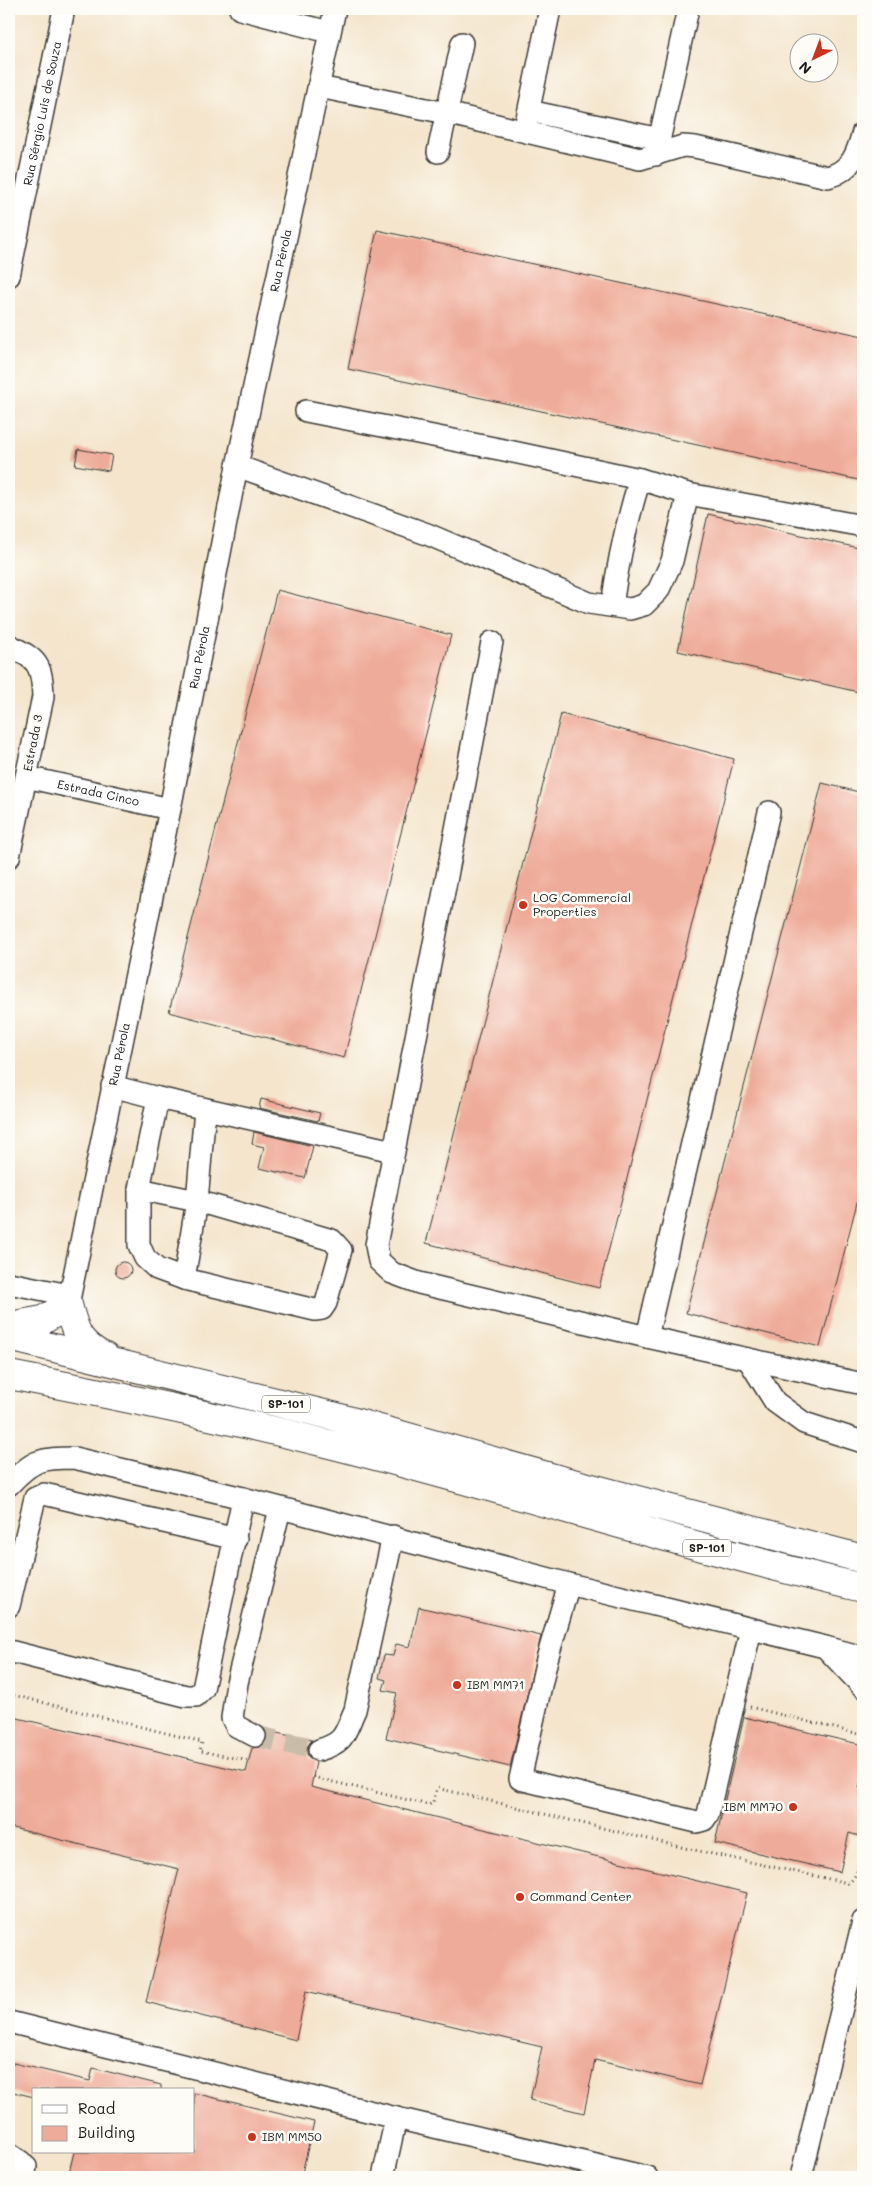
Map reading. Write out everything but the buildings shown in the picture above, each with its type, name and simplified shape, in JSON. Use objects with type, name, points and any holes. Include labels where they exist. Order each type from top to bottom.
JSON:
[{"type":"highway","points":[[9,1326],[42,1320],[68,1300],[78,1338],[103,1356],[125,1364]]},
{"type":"highway","name":"SP-101","points":[[9,1337],[333,1416],[561,1480],[862,1559]]},
{"type":"highway","name":"SP-101","points":[[9,1375],[96,1392],[325,1444],[784,1570],[863,1588]]},
{"type":"highway","points":[[9,1386],[96,1392]]},
{"type":"highway","points":[[784,1570],[863,1594]]},
{"type":"street","name":"Rua Sérgio Luis de Souza","points":[[9,276],[64,9]]},
{"type":"street","points":[[240,9],[329,32]]},
{"type":"street","name":"Rua Pérola","points":[[68,1300],[170,809],[237,466],[335,9]]},
{"type":"street","points":[[527,121],[550,9]]},
{"type":"street","points":[[658,147],[688,9]]},
{"type":"street","points":[[438,152],[462,42]]},
{"type":"street","points":[[319,87],[446,113],[527,121],[658,147],[695,146],[828,177],[848,168],[854,161],[863,132]]},
{"type":"street","points":[[306,411],[640,479],[688,494],[863,526]]},
{"type":"street","points":[[237,466],[427,534],[590,602],[630,609],[644,605],[658,591],[672,561],[688,494]]},
{"type":"street","points":[[612,606],[617,563],[624,528],[640,479]]},
{"type":"street","points":[[492,642],[393,1151],[376,1245],[379,1261],[392,1273],[419,1283],[647,1337],[863,1384]]},
{"type":"street","name":"Estrada 3","points":[[9,645],[31,656],[42,674],[43,697],[9,857]]},
{"type":"street","name":"Estrada Cinco","points":[[26,777],[170,809]]},
{"type":"street","points":[[647,1337],[769,812]]},
{"type":"street","points":[[112,1086],[393,1151]]},
{"type":"street","points":[[139,1189],[197,1201],[332,1240],[341,1250],[326,1303],[322,1309],[315,1310],[184,1279],[158,1269],[145,1258],[138,1245],[139,1189],[158,1098]]},
{"type":"street","points":[[184,1279],[197,1201],[205,1109]]},
{"type":"street","points":[[9,1283],[68,1300]]},
{"type":"street","points":[[748,1359],[775,1402],[797,1418],[804,1423],[863,1442]]},
{"type":"street","points":[[9,1485],[25,1468],[46,1458],[74,1458],[243,1498],[280,1509],[393,1536],[569,1584],[863,1657]]},
{"type":"street","points":[[9,1606],[35,1498],[44,1494],[236,1539]]},
{"type":"street","points":[[9,1651],[186,1696],[196,1696],[203,1689],[236,1539],[243,1498]]},
{"type":"street","points":[[255,1736],[236,1726],[232,1718],[237,1683],[280,1509]]},
{"type":"street","points":[[319,1750],[336,1745],[344,1736],[355,1710],[393,1536]]},
{"type":"street","points":[[569,1584],[547,1659],[520,1778],[697,1822],[704,1820],[708,1814],[751,1629]]},
{"type":"street","points":[[825,1647],[863,1687]]},
{"type":"street","points":[[801,2177],[863,1921]]},
{"type":"street","points":[[9,2022],[396,2118],[647,2177]]},
{"type":"street","points":[[383,2177],[396,2118]]},
{"type":"street","points":[[9,2154],[20,2160],[26,2167],[24,2177]]},
{"type":"path","points":[[9,1694],[202,1742],[200,1751],[249,1761]]},
{"type":"path","points":[[734,1703],[863,1735]]},
{"type":"path","points":[[313,1777],[429,1805],[433,1802],[437,1788],[685,1848],[848,1883],[853,1880],[857,1873],[863,1843]]},
{"type":"tunnel","points":[[255,1736],[319,1750]]},
{"type":"place","name":"LOG Commercial Properties","points":[[523,905]]},
{"type":"place","name":"IBM MM71","points":[[457,1685]]},
{"type":"place","name":"IBM MM70","points":[[793,1807]]},
{"type":"place","name":"Command Center","points":[[520,1897]]},
{"type":"place","name":"IBM MM50","points":[[252,2137]]}]
